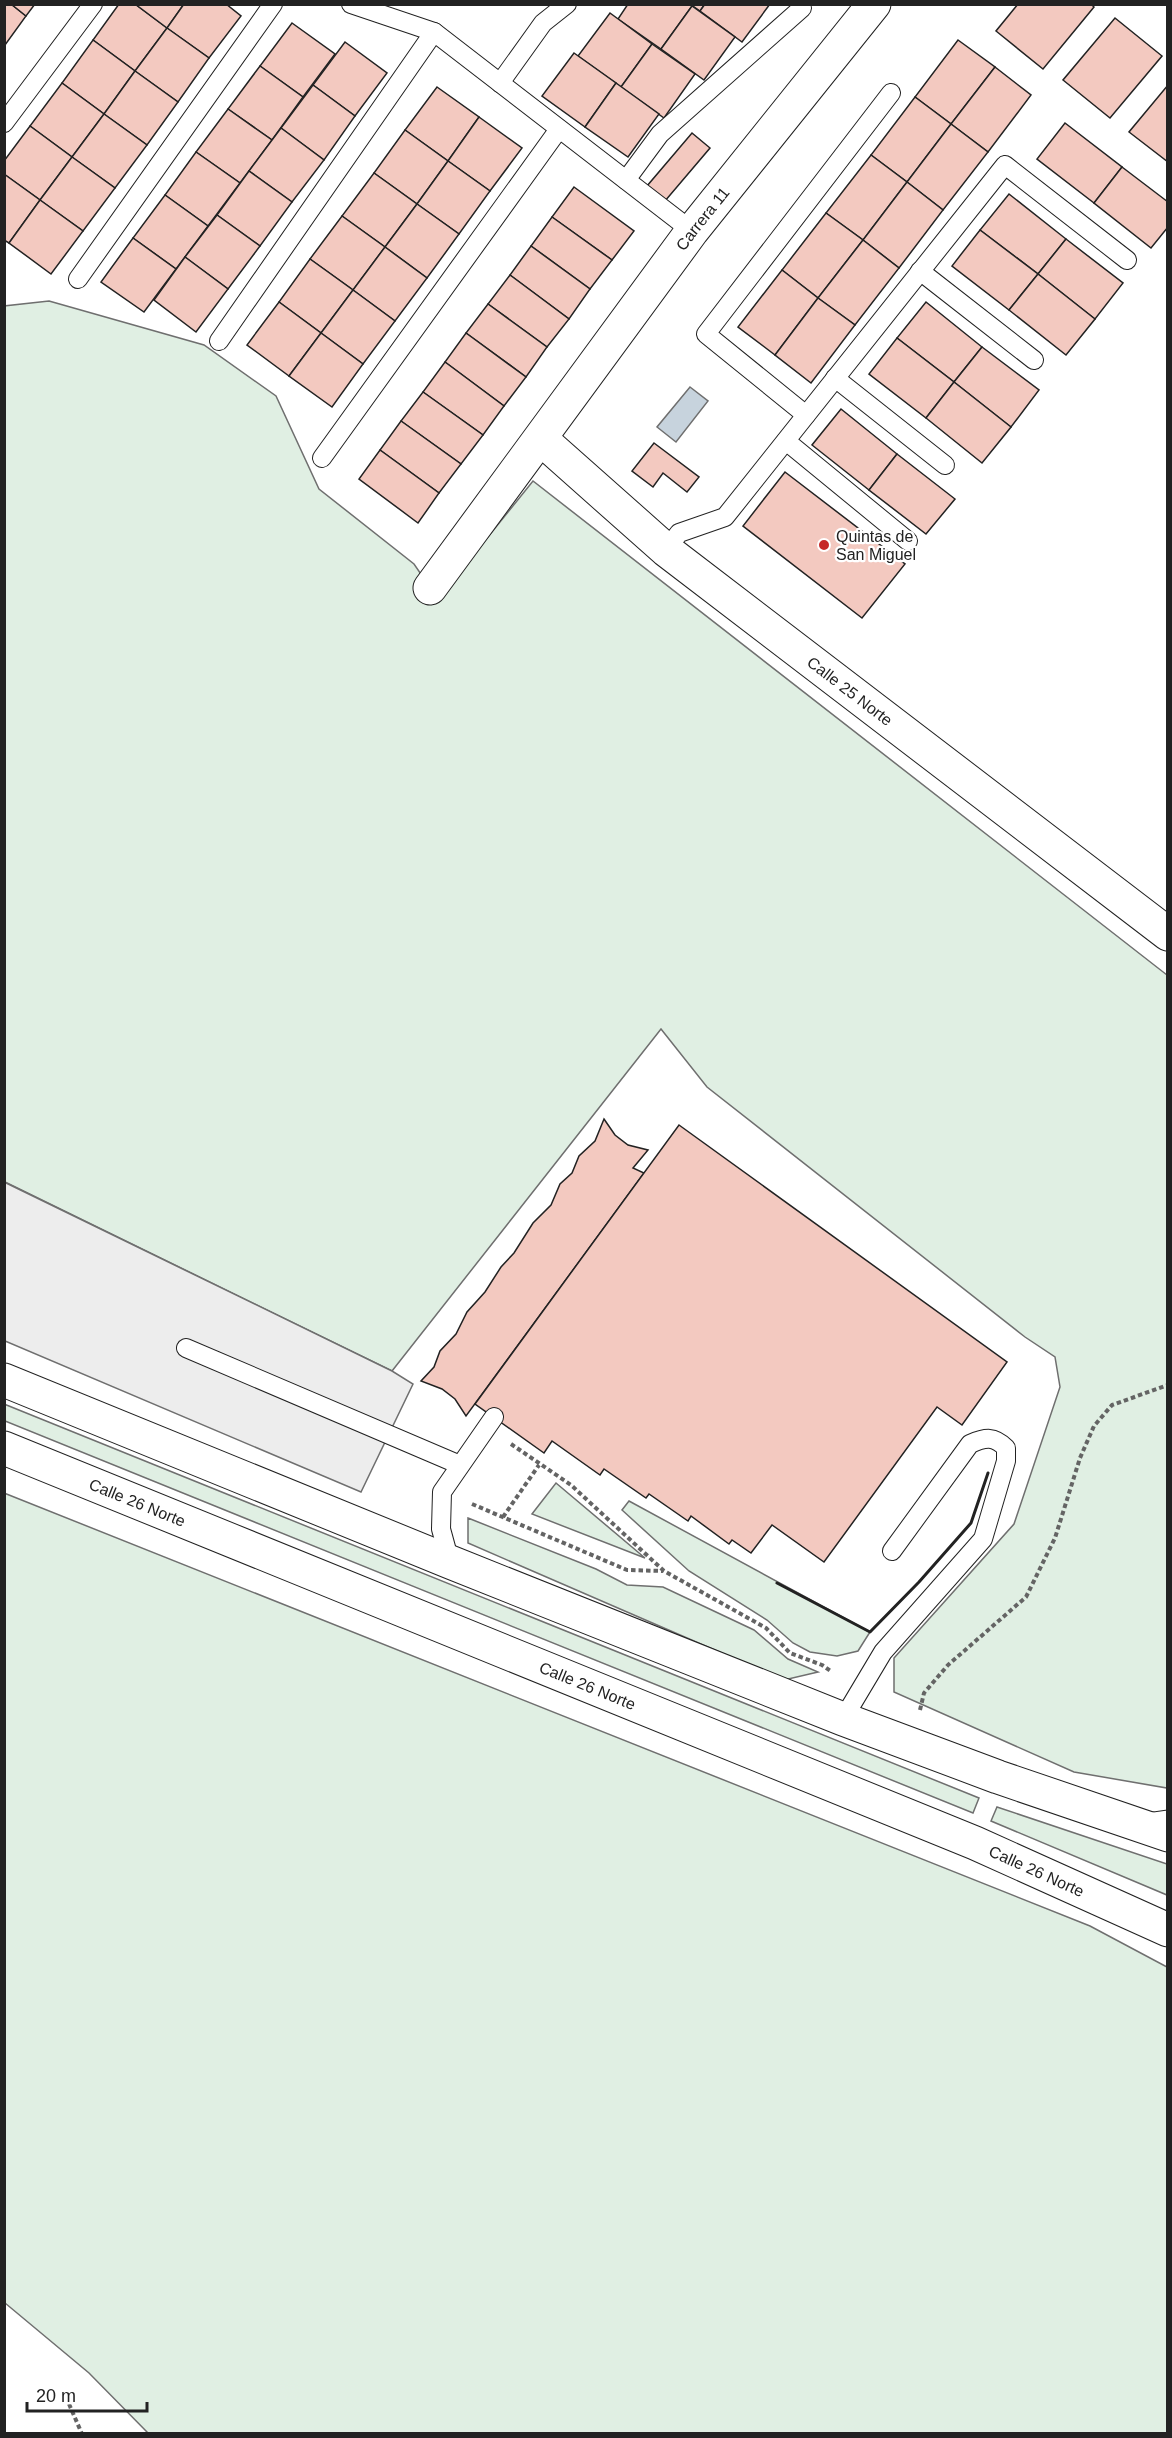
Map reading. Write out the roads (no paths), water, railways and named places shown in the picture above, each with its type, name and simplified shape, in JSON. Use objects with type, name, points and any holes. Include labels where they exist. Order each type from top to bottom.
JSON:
[{"type":"street","name":"Carrera 11","points":[[430,588],[692,231],[874,4]]},
{"type":"street","name":"Calle 25 Norte","points":[[541,439],[666,550],[1167,934]]},
{"type":"street","points":[[4,1380],[843,1719],[998,1777],[1163,1830]]},
{"type":"street","name":"Calle 26 Norte","points":[[4,1448],[975,1843],[1167,1930]]},
{"type":"lane","points":[[4,123],[93,4]]},
{"type":"lane","points":[[78,279],[273,4]]},
{"type":"lane","points":[[351,4],[434,32],[692,231]]},
{"type":"lane","points":[[500,83],[543,23],[567,4]]},
{"type":"lane","points":[[626,180],[660,134],[802,8]]},
{"type":"lane","points":[[219,340],[434,32]]},
{"type":"lane","points":[[806,415],[706,334],[891,93]]},
{"type":"lane","points":[[322,458],[559,129]]},
{"type":"lane","points":[[666,550],[680,533],[725,517],[1005,165],[1127,260]]},
{"type":"lane","points":[[920,271],[1034,360]]},
{"type":"lane","points":[[835,378],[945,465]]},
{"type":"lane","points":[[786,441],[908,541]]},
{"type":"lane","points":[[186,1348],[460,1465]]},
{"type":"lane","points":[[450,1562],[441,1529],[442,1492],[491,1421]]},
{"type":"lane","points":[[843,1719],[883,1652],[983,1539],[1006,1461],[1006,1448],[997,1440],[984,1438],[970,1444],[892,1551]]},
{"type":"place","name":"Quintas de San Miguel","points":[[824,545]]}]
